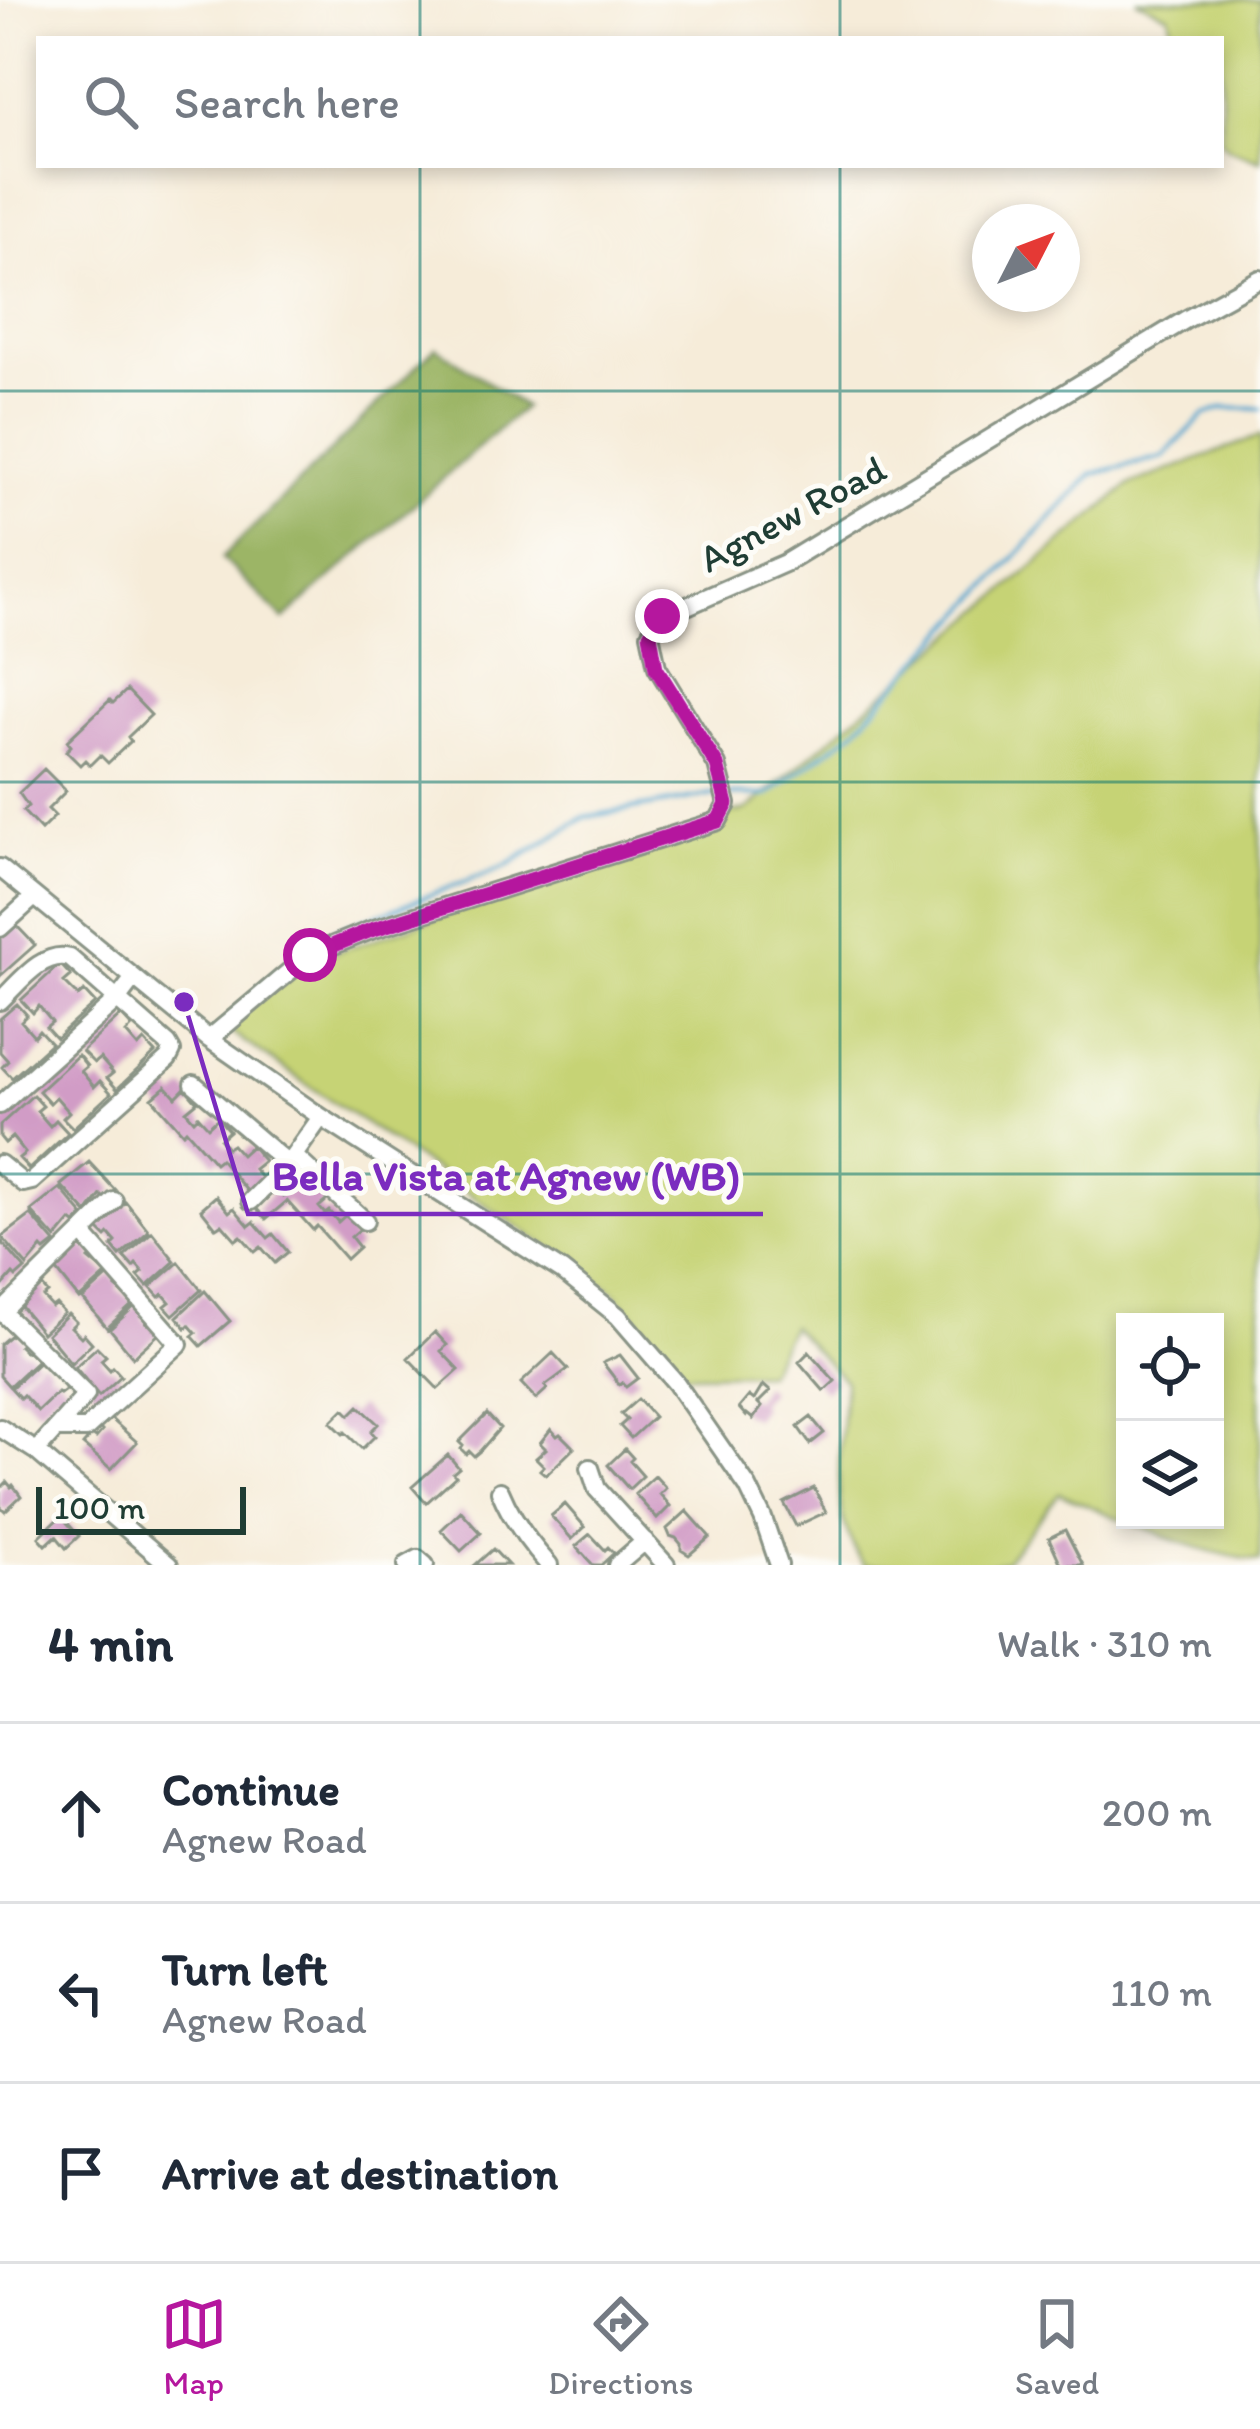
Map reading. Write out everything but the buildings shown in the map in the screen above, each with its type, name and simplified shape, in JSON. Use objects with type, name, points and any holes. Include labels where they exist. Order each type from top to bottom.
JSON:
[{"type":"street","name":"Agnew Road","points":[[209,1039],[310,955],[371,930],[718,821],[727,804],[717,765],[656,668],[650,634],[662,616],[785,563],[1260,279]]},
{"type":"street","points":[[0,868],[209,1039],[321,1117],[562,1271],[618,1316],[666,1370],[732,1461],[763,1518],[779,1565]]},
{"type":"street","points":[[0,928],[33,898]]},
{"type":"street","points":[[0,1000],[54,955],[70,958],[172,1051],[32,1181],[23,1183],[0,1163]]},
{"type":"street","points":[[0,1105],[117,1000],[133,979]]},
{"type":"street","points":[[194,1084],[364,1221]]},
{"type":"street","points":[[251,1201],[290,1160],[321,1117]]},
{"type":"street","points":[[36,1451],[86,1395],[1,1311],[114,1201]]},
{"type":"street","points":[[56,1429],[86,1429],[178,1344],[82,1233]]},
{"type":"street","points":[[0,1429],[36,1451],[169,1565]]},
{"type":"street","points":[[590,1468],[597,1489],[666,1565]]},
{"type":"street","points":[[500,1491],[509,1513],[549,1565]]},
{"type":"street","points":[[617,1565],[644,1540]]},
{"type":"street","points":[[407,1565],[418,1559],[425,1565]]},
{"type":"green space","points":[[1136,0],[1260,0],[1260,160],[1224,144],[1224,36],[1173,36],[1169,15]]},
{"type":"green space","points":[[436,347],[524,407],[284,619],[222,558]]},
{"type":"green space","points":[[1260,436],[1260,1561],[1145,1529],[1224,1529],[1224,1313],[1116,1313],[1116,1517],[1059,1493],[1005,1561],[865,1565],[853,1545],[840,1501],[845,1381],[791,1326],[767,1373],[685,1374],[613,1291],[221,1026],[312,960],[747,810],[1129,485]]},
{"type":"waterway","points":[[730,795],[768,795],[853,732],[1092,474],[1163,457],[1204,415],[1224,408],[1260,409]]},
{"type":"waterway","points":[[319,937],[506,866],[585,817],[719,794]]},
{"type":"place","name":"Bella Vista at Agnew (WB)","points":[[184,1002]]},
{"type":"route","points":[[310,955],[371,930],[718,821],[727,804],[717,765],[656,668],[650,634],[662,616]]}]
